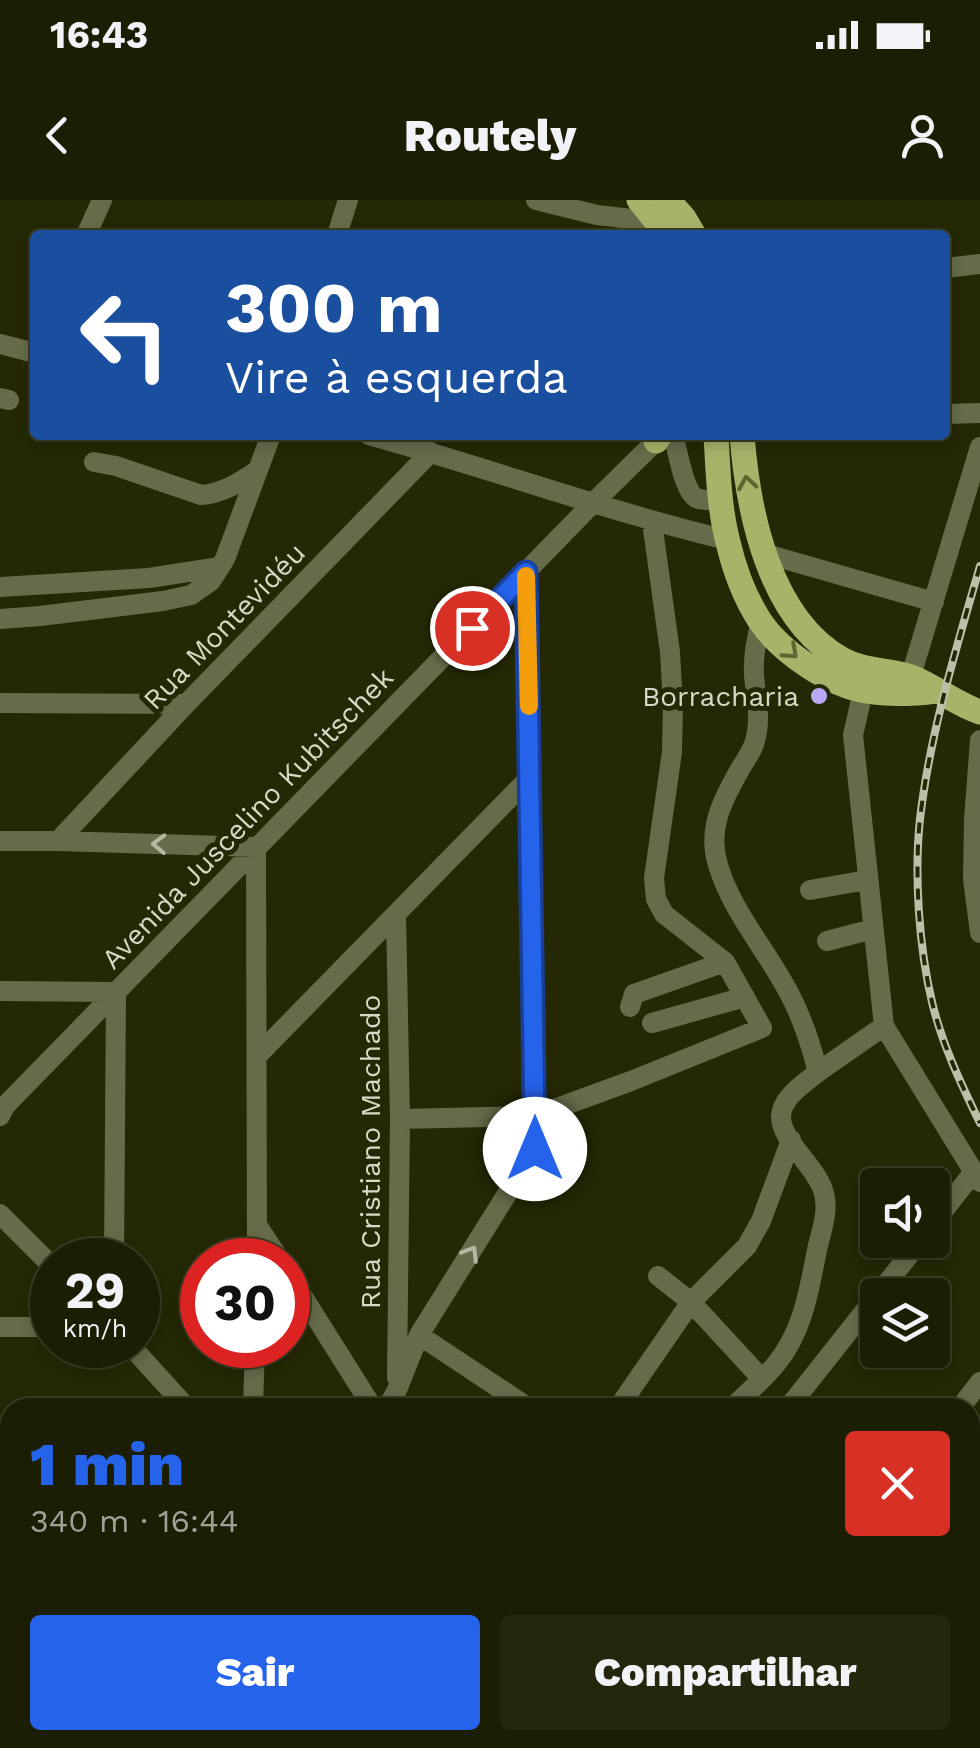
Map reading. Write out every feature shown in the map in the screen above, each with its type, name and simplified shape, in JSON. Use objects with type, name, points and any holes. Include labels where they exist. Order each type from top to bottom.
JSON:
[{"type":"main road","points":[[640,200],[664,219],[684,218],[691,230]]},
{"type":"main road","points":[[716,440],[727,540],[760,622],[807,666],[832,681],[863,691],[908,686]]},
{"type":"main road","points":[[742,440],[745,476],[763,553],[794,616],[817,642],[844,660],[908,686],[936,691],[975,715]]},
{"type":"street","points":[[90,230],[102,200]]},
{"type":"street","points":[[339,230],[348,200]]},
{"type":"street","points":[[536,200],[597,215],[664,219]]},
{"type":"street","points":[[950,267],[980,264]]},
{"type":"street","points":[[0,344],[30,353]]},
{"type":"street","points":[[950,414],[980,413]]},
{"type":"street","points":[[0,619],[163,602],[190,594],[212,581],[225,559],[268,440]]},
{"type":"street","points":[[387,440],[652,522],[727,540]]},
{"type":"street","name":"Avenida Juscelino Kubitschek","points":[[2,1110],[594,502],[661,440]]},
{"type":"street","points":[[668,440],[680,454],[686,488],[698,498],[722,501]]},
{"type":"street","points":[[908,686],[980,447]]},
{"type":"street","name":"Rua Montevidéu","points":[[58,841],[431,452]]},
{"type":"street","points":[[94,462],[202,494],[212,494],[258,470]]},
{"type":"street","points":[[400,1119],[536,1116],[762,1028],[725,962],[664,914],[656,899],[654,878],[672,752],[673,705],[670,652],[652,522]]},
{"type":"street","points":[[763,553],[934,602]]},
{"type":"street","points":[[0,587],[149,578],[220,567]]},
{"type":"street","points":[[392,1398],[419,1336],[535,1149],[526,572]]},
{"type":"street","points":[[760,622],[754,648],[759,719],[754,746],[729,788],[716,818],[713,840],[716,862],[728,893],[789,993],[811,1044],[818,1072]]},
{"type":"street","points":[[863,691],[853,735],[884,1026],[977,1178],[950,1206]]},
{"type":"street","points":[[0,704],[186,704]]},
{"type":"street","points":[[980,740],[973,879],[980,933]]},
{"type":"street","points":[[257,1056],[530,777]]},
{"type":"street","points":[[0,841],[256,848],[258,1238]]},
{"type":"street","points":[[810,890],[868,880]]},
{"type":"street","name":"Rua Cristiano Machado","points":[[392,1398],[400,1119],[396,914]]},
{"type":"street","points":[[827,941],[873,929]]},
{"type":"street","points":[[630,1008],[634,994],[725,962]]},
{"type":"street","points":[[0,991],[116,992],[114,1238]]},
{"type":"street","points":[[652,1023],[746,997]]},
{"type":"street","points":[[742,1398],[778,1362],[795,1334],[806,1303],[826,1206],[823,1188],[783,1127],[783,1106],[818,1072],[884,1026]]},
{"type":"street","points":[[625,1398],[691,1302],[747,1246],[761,1221],[791,1140]]},
{"type":"street","points":[[1,1212],[30,1243]]},
{"type":"street","points":[[258,1227],[265,1238]]},
{"type":"street","points":[[796,1398],[907,1258]]},
{"type":"street","points":[[658,1276],[691,1302],[762,1379]]},
{"type":"street","points":[[310,1307],[368,1398]]},
{"type":"street","points":[[0,1327],[30,1327]]},
{"type":"street","points":[[419,1336],[513,1398]]},
{"type":"street","points":[[151,1368],[178,1398]]},
{"type":"street","points":[[253,1398],[254,1368]]},
{"type":"railway","points":[[980,566],[930,755],[918,863],[921,935],[932,1002],[959,1079],[980,1123]]},
{"type":"slow traffic","points":[[526,576],[529,706]]},
{"type":"place","name":"Borracharia","points":[[819,696]]},
{"type":"route","points":[[472,628],[526,572],[535,1149]]}]
